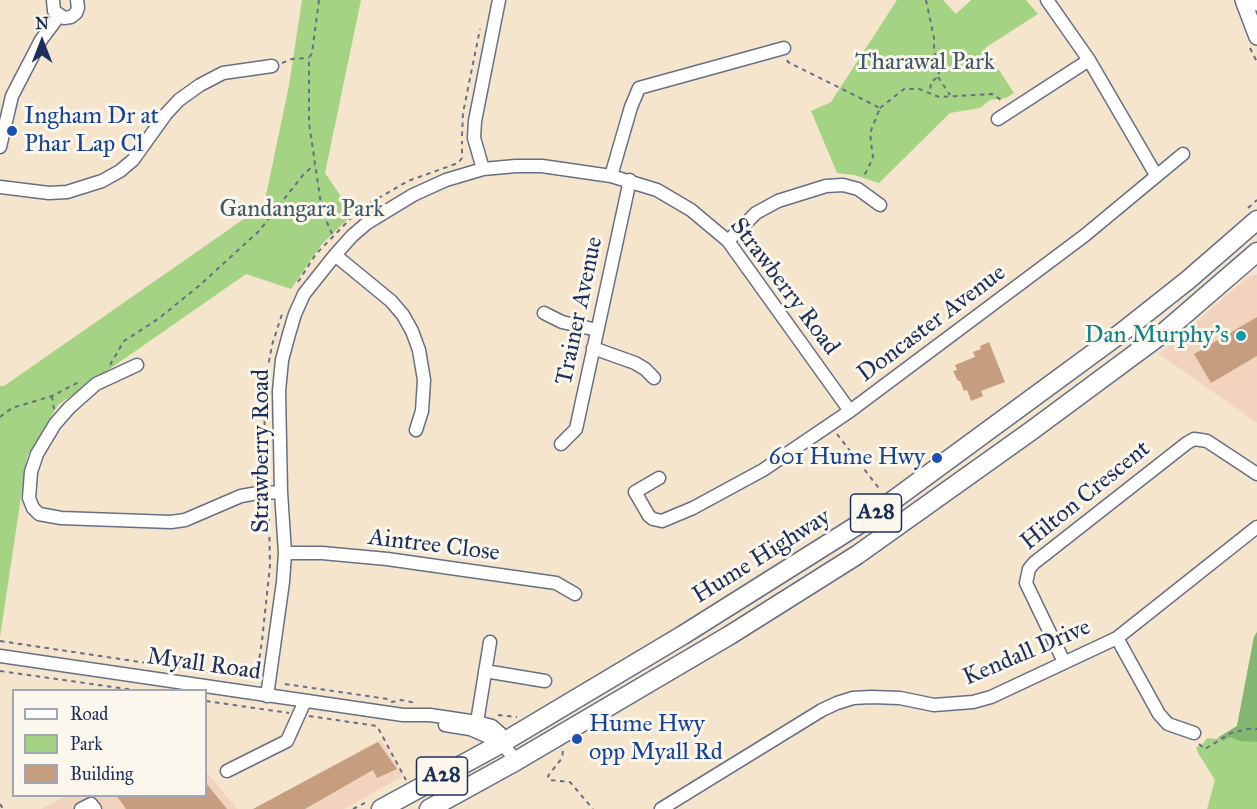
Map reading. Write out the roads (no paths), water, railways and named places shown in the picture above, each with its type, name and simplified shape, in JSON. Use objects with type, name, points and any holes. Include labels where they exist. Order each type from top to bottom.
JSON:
[{"type":"highway","name":"Hume Highway","points":[[381,809],[502,743],[683,635],[869,518],[1121,333],[1188,280],[1249,217]]},
{"type":"highway","name":"Hume Highway","points":[[429,809],[516,761],[730,635],[857,555],[1162,334],[1257,252]]},
{"type":"main road","points":[[1243,0],[1257,37]]},
{"type":"street","points":[[53,0],[52,8],[59,16],[67,18],[74,15],[78,8],[77,0]]},
{"type":"street","points":[[483,170],[474,138],[475,121],[499,0]]},
{"type":"street","points":[[1047,0],[1089,60],[1156,175]]},
{"type":"street","points":[[0,147],[12,96],[41,40],[59,16]]},
{"type":"street","points":[[611,176],[631,107],[639,88],[784,48]]},
{"type":"street","points":[[998,119],[1089,60]]},
{"type":"street","points":[[0,187],[49,193],[67,192],[102,181],[120,171],[133,160],[166,114],[179,100],[200,85],[223,73],[272,66]]},
{"type":"street","name":"Doncaster Avenue","points":[[659,478],[635,492],[649,516],[662,521],[693,508],[763,470],[850,411],[1084,236],[1183,154]]},
{"type":"street","name":"Strawberry Road","points":[[267,696],[285,554],[279,391],[282,360],[295,314],[304,294],[352,236],[389,208],[413,195],[446,180],[483,170],[542,166],[630,180],[675,199],[728,241],[850,411]]},
{"type":"street","name":"Trainer Avenue","points":[[561,444],[576,429],[630,180]]},
{"type":"street","points":[[728,241],[756,213],[778,201],[826,186],[843,185],[858,189],[880,205]]},
{"type":"street","points":[[335,255],[391,302],[403,315],[412,331],[419,350],[424,380],[422,411],[416,430]]},
{"type":"street","points":[[544,313],[562,322],[597,330]]},
{"type":"street","points":[[593,348],[635,363],[654,378]]},
{"type":"street","points":[[136,366],[96,384],[55,424],[37,454],[32,472],[29,498],[33,508],[39,514],[61,518],[171,522],[185,520],[241,496],[281,492]]},
{"type":"street","name":"Hilton Crescent","points":[[1064,662],[1026,583],[1029,569],[1034,563],[1194,439],[1207,441],[1257,474]]},
{"type":"street","name":"Kendall Drive","points":[[661,809],[837,703],[853,698],[871,697],[900,698],[934,705],[974,702],[991,697],[1117,638],[1257,527]]},
{"type":"street","name":"Aintree Close","points":[[285,554],[322,554],[387,559],[556,583],[575,594]]},
{"type":"street","points":[[1117,638],[1159,714],[1168,724],[1194,733]]},
{"type":"street","points":[[478,717],[490,642]]},
{"type":"street","name":"Myall Road","points":[[0,656],[150,685],[193,689]]},
{"type":"street","points":[[485,671],[545,681]]},
{"type":"street","name":"Myall Road","points":[[207,690],[267,696],[403,715],[478,717],[500,733],[502,743],[516,761]]},
{"type":"street","points":[[227,771],[287,741],[305,701]]},
{"type":"street","name":"Myall Road","points":[[403,715],[428,723],[470,729],[502,743]]},
{"type":"street","points":[[81,809],[91,804],[95,809]]},
{"type":"place","name":"Ingham Dr at Phar Lap Cl","points":[[12,131]]},
{"type":"place","name":"Dan Murphy's","points":[[1241,336]]},
{"type":"place","name":"601 Hume Hwy","points":[[937,458]]},
{"type":"place","name":"Hume Hwy opp Myall Rd","points":[[577,739]]},
{"type":"park label","name":"Tharawal Park","points":[[925,63]]},
{"type":"park label","name":"Gandangara Park","points":[[302,210]]}]
